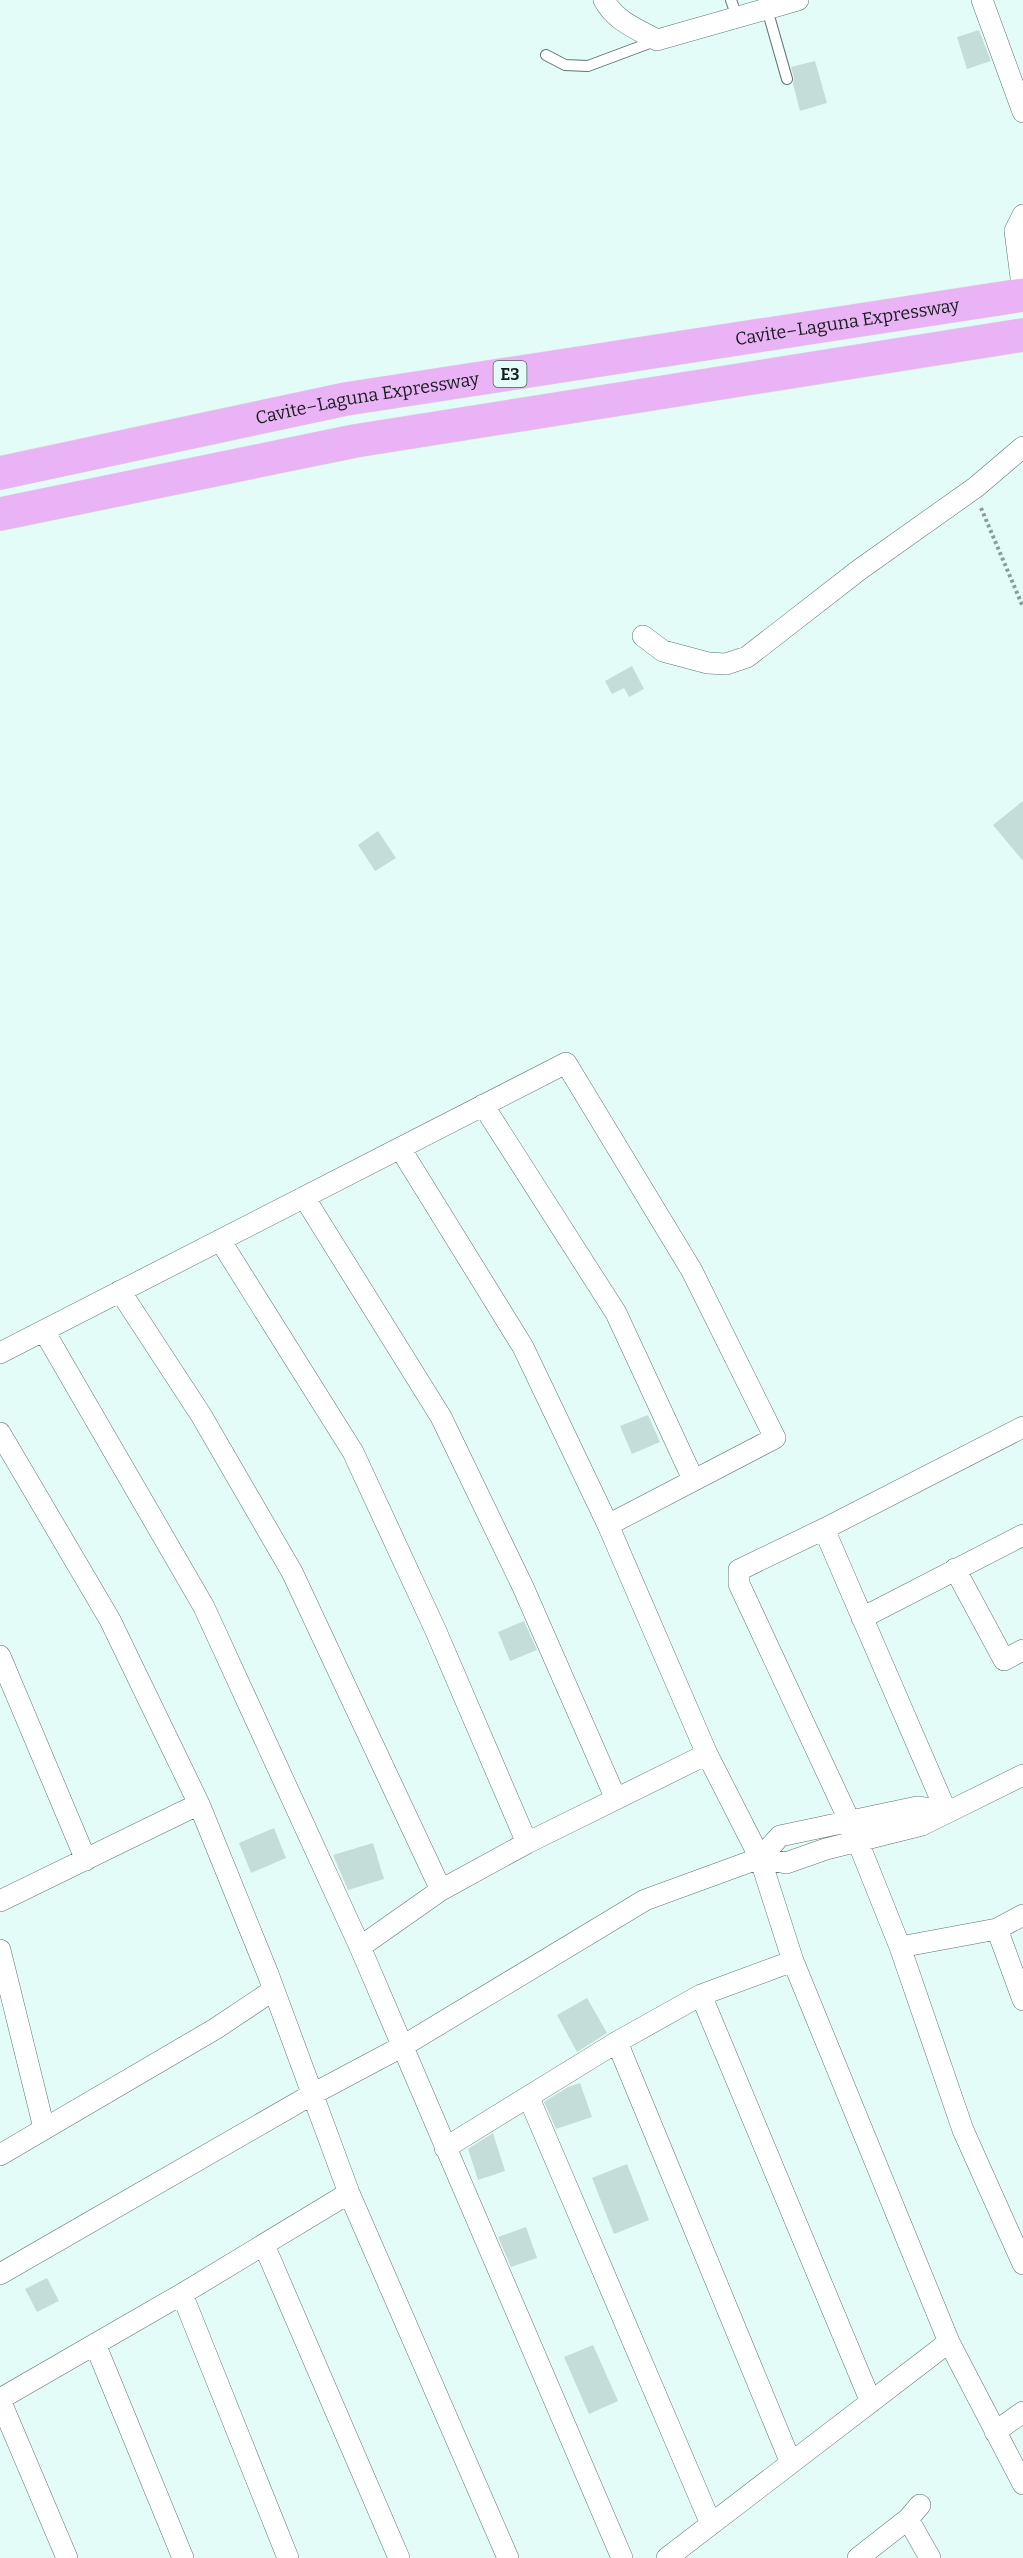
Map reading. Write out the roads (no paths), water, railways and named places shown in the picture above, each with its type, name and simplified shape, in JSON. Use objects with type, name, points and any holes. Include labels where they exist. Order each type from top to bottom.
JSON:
[{"type":"highway","name":"Cavite–Laguna Expressway","points":[[0,473],[346,399],[1023,294]]},
{"type":"highway","name":"E3","points":[[0,514],[355,441],[1023,335]]},
{"type":"street","points":[[604,0],[620,21],[657,40],[734,9],[767,9],[798,0]]},
{"type":"street","points":[[982,0],[1023,112]]},
{"type":"street","points":[[1023,214],[1016,231],[1023,294]]},
{"type":"street","points":[[643,636],[663,651],[708,663],[726,664],[747,657],[859,570],[976,487],[1023,447]]},
{"type":"street","points":[[0,1353],[566,1063],[692,1271],[775,1438],[608,1524]]},
{"type":"street","points":[[483,1105],[616,1313],[693,1479]]},
{"type":"street","points":[[400,1148],[523,1347],[608,1524],[707,1754],[760,1858],[793,1961],[949,2342],[1023,2484]]},
{"type":"street","points":[[304,1197],[441,1417],[523,1587],[616,1799]]},
{"type":"street","points":[[220,1240],[353,1452],[435,1629],[527,1843]]},
{"type":"street","points":[[120,1291],[201,1415],[292,1572],[441,1890]]},
{"type":"street","points":[[44,1331],[204,1607],[360,1947],[622,2558]]},
{"type":"street","points":[[1023,1426],[824,1529],[739,1570],[739,1584],[853,1832],[900,1947],[963,2130],[1023,2264]]},
{"type":"street","points":[[0,1433],[110,1620],[199,1804],[268,1974],[272,1991],[349,2193],[508,2558]]},
{"type":"street","points":[[824,1529],[946,1811]]},
{"type":"street","points":[[862,1618],[1023,1535]]},
{"type":"street","points":[[955,1569],[1004,1660],[1023,1650]]},
{"type":"street","points":[[0,1656],[87,1860]]},
{"type":"street","points":[[360,1947],[441,1890],[527,1843],[707,1754]]},
{"type":"street","points":[[0,2274],[311,2095],[403,2046],[645,1900],[760,1858],[786,1863],[853,1832],[922,1825],[946,1811],[1023,1775]]},
{"type":"street","points":[[0,1901],[199,1804]]},
{"type":"street","points":[[900,1947],[997,1929],[1023,1915]]},
{"type":"street","points":[[997,1929],[1023,2000]]},
{"type":"street","points":[[0,1950],[44,2128]]},
{"type":"street","points":[[445,2148],[617,2042],[701,1995],[793,1961]]},
{"type":"street","points":[[0,2155],[215,2029],[272,1991]]},
{"type":"street","points":[[701,1995],[871,2402]]},
{"type":"street","points":[[617,2042],[791,2463]]},
{"type":"street","points":[[529,2098],[711,2524]]},
{"type":"street","points":[[67,2558],[0,2399],[182,2294],[349,2193]]},
{"type":"street","points":[[264,2245],[399,2558]]},
{"type":"street","points":[[182,2294],[288,2558]]},
{"type":"street","points":[[667,2558],[949,2342]]},
{"type":"street","points":[[95,2344],[183,2558]]},
{"type":"street","points":[[995,2432],[1023,2412]]},
{"type":"street","points":[[858,2558],[914,2512],[930,2558]]},
{"type":"lane","points":[[767,9],[787,79]]},
{"type":"lane","points":[[546,55],[565,65],[588,66],[657,40]]}]
